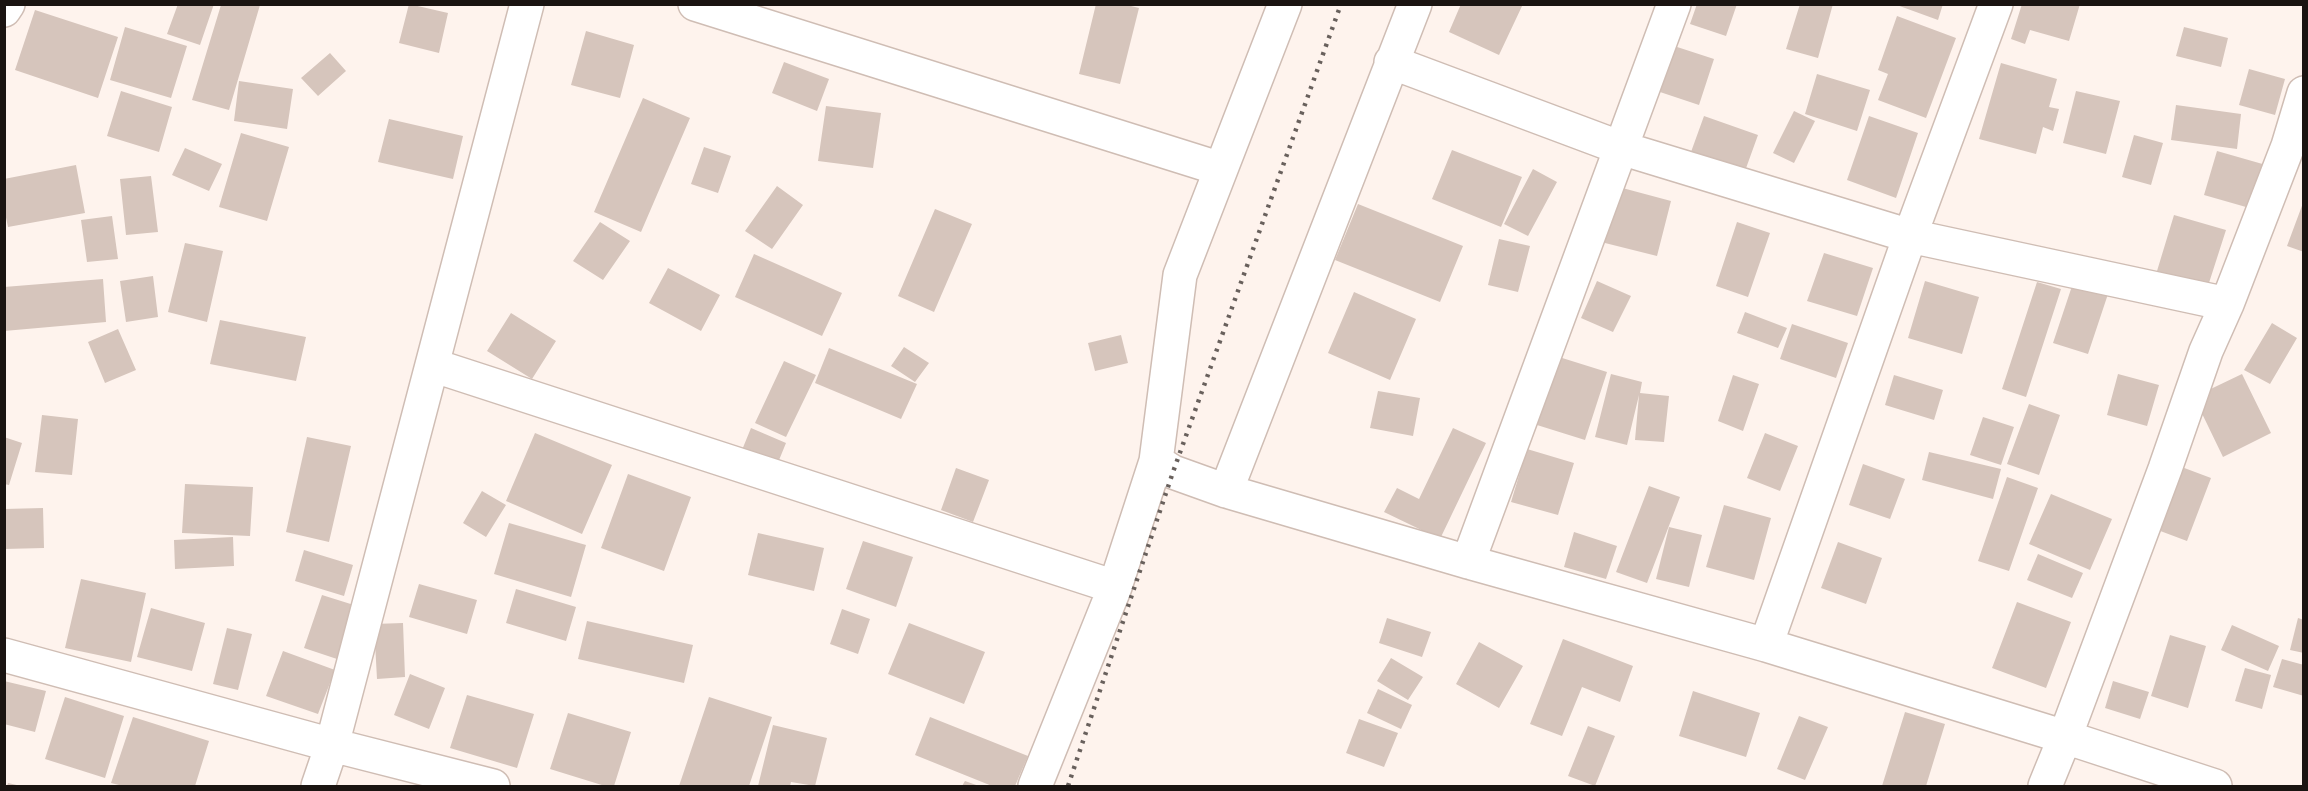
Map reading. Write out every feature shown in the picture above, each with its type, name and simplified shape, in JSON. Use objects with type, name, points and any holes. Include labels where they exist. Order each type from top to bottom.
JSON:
[{"type":"street","points":[[4,10],[8,4]]},
{"type":"street","points":[[318,786],[332,745],[527,4]]},
{"type":"street","points":[[695,4],[1221,169]]},
{"type":"street","points":[[1035,786],[1115,587],[1156,461],[1180,275],[1285,4]]},
{"type":"street","points":[[1226,491],[1415,4]]},
{"type":"street","points":[[1468,562],[1674,4]]},
{"type":"street","points":[[1766,645],[1910,236],[1996,4]]},
{"type":"street","points":[[1392,62],[1621,148],[1910,236],[2228,303]]},
{"type":"street","points":[[2045,786],[2165,469],[2206,351],[2228,303],[2288,146],[2304,93]]},
{"type":"street","points":[[432,365],[1115,587]]},
{"type":"street","points":[[1156,461],[1173,472],[1226,491],[1468,562],[1766,645],[2065,737],[2215,786]]},
{"type":"street","points":[[4,655],[332,745],[493,786]]},
{"type":"building","points":[[178,4],[214,4],[200,45],[167,34]]},
{"type":"building","points":[[409,4],[448,13],[439,53],[399,43]]},
{"type":"building","points":[[1096,4],[1123,4],[1139,8],[1120,84],[1079,74]]},
{"type":"building","points":[[1461,4],[1523,4],[1499,55],[1449,32]]},
{"type":"building","points":[[1697,4],[1737,4],[1726,36],[1690,24]]},
{"type":"building","points":[[1800,4],[1833,4],[1818,58],[1786,49]]},
{"type":"building","points":[[1894,4],[1943,4],[1938,20]]},
{"type":"building","points":[[2022,4],[2080,4],[2069,41],[2030,30],[2025,44],[2011,39]]},
{"type":"building","points":[[221,5],[260,5],[229,110],[192,100]]},
{"type":"building","points":[[35,10],[118,37],[98,98],[15,70]]},
{"type":"building","points":[[1897,16],[1956,38],[1926,118],[1878,100],[1888,74],[1878,70]]},
{"type":"building","points":[[125,27],[187,46],[171,98],[110,80]]},
{"type":"building","points":[[2184,27],[2228,38],[2221,67],[2176,56]]},
{"type":"building","points":[[586,31],[634,45],[620,98],[571,85]]},
{"type":"building","points":[[1671,45],[1714,59],[1699,105],[1657,91]]},
{"type":"building","points":[[330,53],[346,71],[318,96],[301,78]]},
{"type":"building","points":[[784,62],[829,79],[817,111],[772,93]]},
{"type":"building","points":[[2001,63],[2057,79],[2049,107],[2059,109],[2053,131],[2043,127],[2036,154],[1979,139]]},
{"type":"building","points":[[2249,69],[2285,79],[2275,115],[2239,105]]},
{"type":"building","points":[[1817,74],[1870,90],[1857,131],[1805,114]]},
{"type":"building","points":[[239,81],[293,89],[287,129],[234,121]]},
{"type":"building","points":[[121,91],[172,107],[159,152],[107,136]]},
{"type":"building","points":[[2076,91],[2120,101],[2106,154],[2063,143]]},
{"type":"building","points":[[643,98],[690,118],[641,232],[594,212]]},
{"type":"building","points":[[2176,105],[2241,114],[2237,149],[2171,140]]},
{"type":"building","points":[[826,106],[881,113],[873,168],[818,161]]},
{"type":"building","points":[[1794,111],[1815,121],[1794,163],[1773,153]]},
{"type":"building","points":[[1704,116],[1758,135],[1745,171],[1691,152]]},
{"type":"building","points":[[1869,116],[1918,133],[1896,198],[1847,180]]},
{"type":"building","points":[[389,119],[463,136],[453,179],[378,162]]},
{"type":"building","points":[[241,133],[289,147],[267,221],[219,207]]},
{"type":"building","points":[[2134,135],[2163,143],[2151,185],[2122,177]]},
{"type":"building","points":[[704,147],[731,156],[718,193],[691,184]]},
{"type":"building","points":[[185,148],[222,164],[209,191],[172,175]]},
{"type":"building","points":[[1452,150],[1522,177],[1501,227],[1432,199]]},
{"type":"building","points":[[2217,151],[2266,165],[2253,209],[2204,195]]},
{"type":"building","points":[[76,165],[85,213],[8,227],[4,208],[4,179]]},
{"type":"building","points":[[1533,169],[1557,182],[1528,236],[1504,224]]},
{"type":"building","points":[[151,176],[158,232],[126,235],[120,179]]},
{"type":"building","points":[[777,186],[803,205],[772,249],[745,231]]},
{"type":"building","points":[[1615,186],[1671,201],[1657,256],[1601,242]]},
{"type":"building","points":[[2304,203],[2304,252],[2287,246]]},
{"type":"building","points":[[1358,204],[1463,246],[1440,302],[1335,260]]},
{"type":"building","points":[[935,209],[972,224],[934,312],[898,296]]},
{"type":"building","points":[[2174,215],[2226,230],[2208,286],[2157,271]]},
{"type":"building","points":[[112,216],[118,259],[87,262],[81,220]]},
{"type":"building","points":[[600,222],[630,241],[603,280],[573,261]]},
{"type":"building","points":[[1737,222],[1770,233],[1748,297],[1716,286]]},
{"type":"building","points":[[1499,239],[1530,246],[1518,292],[1488,285]]},
{"type":"building","points":[[185,243],[223,251],[207,322],[168,312]]},
{"type":"building","points":[[1824,253],[1873,268],[1857,316],[1807,301]]},
{"type":"building","points":[[754,254],[842,293],[822,336],[735,297]]},
{"type":"building","points":[[668,268],[720,295],[701,331],[649,303]]},
{"type":"building","points":[[153,276],[158,317],[126,322],[120,281]]},
{"type":"building","points":[[2075,277],[2110,288],[2088,354],[2053,343]]},
{"type":"building","points":[[103,279],[106,322],[4,331],[4,287]]},
{"type":"building","points":[[1597,281],[1631,296],[1613,332],[1581,318]]},
{"type":"building","points":[[1925,281],[1979,297],[1962,354],[1908,338]]},
{"type":"building","points":[[2037,282],[2061,289],[2026,397],[2002,389]]},
{"type":"building","points":[[1354,292],[1416,319],[1390,380],[1328,353]]},
{"type":"building","points":[[1745,312],[1787,328],[1778,348],[1737,333]]},
{"type":"building","points":[[511,313],[556,341],[532,379],[487,351]]},
{"type":"building","points":[[220,320],[306,337],[296,381],[210,364]]},
{"type":"building","points":[[2272,323],[2297,338],[2270,384],[2244,370]]},
{"type":"building","points":[[1792,324],[1848,343],[1836,378],[1780,359]]},
{"type":"building","points":[[118,329],[136,370],[105,383],[88,342]]},
{"type":"building","points":[[1121,335],[1128,363],[1095,371],[1088,343]]},
{"type":"building","points":[[904,347],[929,363],[915,382],[891,366]]},
{"type":"building","points":[[829,348],[917,384],[901,419],[815,383]]},
{"type":"building","points":[[1559,357],[1607,372],[1585,440],[1537,425]]},
{"type":"building","points":[[784,361],[816,375],[786,437],[755,423]]},
{"type":"building","points":[[1611,374],[1642,382],[1640,393],[1669,396],[1664,442],[1635,440],[1639,395],[1627,445],[1595,437]]},
{"type":"building","points":[[2118,374],[2159,385],[2147,426],[2107,415]]},
{"type":"building","points":[[2242,374],[2271,433],[2223,457],[2194,397]]},
{"type":"building","points":[[1733,375],[1759,384],[1743,431],[1718,421]]},
{"type":"building","points":[[1894,375],[1943,390],[1934,420],[1885,405]]},
{"type":"building","points":[[1378,391],[1420,398],[1413,436],[1370,428]]},
{"type":"building","points":[[2029,404],[2060,415],[2039,475],[2007,464]]},
{"type":"building","points":[[42,415],[78,419],[72,475],[35,472]]},
{"type":"building","points":[[1983,417],[2014,427],[2001,465],[1970,455]]},
{"type":"building","points":[[751,428],[786,443],[777,465],[742,450]]},
{"type":"building","points":[[1453,428],[1486,443],[1440,539],[1384,512],[1397,488],[1419,499]]},
{"type":"building","points":[[535,433],[612,465],[582,534],[506,501]]},
{"type":"building","points":[[1765,433],[1798,446],[1780,491],[1747,478]]},
{"type":"building","points":[[4,437],[22,443],[9,485],[4,484]]},
{"type":"building","points":[[307,437],[351,446],[329,542],[286,532]]},
{"type":"building","points":[[1527,449],[1574,463],[1558,515],[1511,502]]},
{"type":"building","points":[[1929,452],[2001,469],[1993,499],[1922,480]]},
{"type":"building","points":[[1863,464],[1905,479],[1890,519],[1849,505]]},
{"type":"building","points":[[2179,466],[2211,478],[2187,541],[2155,529]]},
{"type":"building","points":[[956,468],[989,480],[973,522],[941,510]]},
{"type":"building","points":[[628,474],[691,497],[664,571],[601,548]]},
{"type":"building","points":[[2007,477],[2038,488],[2009,571],[1978,561]]},
{"type":"building","points":[[185,484],[253,487],[250,536],[182,533]]},
{"type":"building","points":[[1649,486],[1680,497],[1647,583],[1616,572]]},
{"type":"building","points":[[482,491],[506,505],[486,537],[463,523]]},
{"type":"building","points":[[2051,494],[2112,519],[2090,570],[2029,544]]},
{"type":"building","points":[[1724,505],[1771,518],[1754,580],[1706,567]]},
{"type":"building","points":[[43,508],[44,548],[4,549],[4,509]]},
{"type":"building","points":[[509,523],[586,545],[571,597],[494,574]]},
{"type":"building","points":[[1669,527],[1702,535],[1689,587],[1656,579]]},
{"type":"building","points":[[1574,532],[1617,546],[1606,579],[1564,567]]},
{"type":"building","points":[[758,533],[824,548],[814,591],[748,575]]},
{"type":"building","points":[[233,537],[234,566],[175,569],[174,540]]},
{"type":"building","points":[[863,541],[913,557],[896,607],[846,589]]},
{"type":"building","points":[[1838,542],[1882,558],[1866,604],[1821,588]]},
{"type":"building","points":[[304,550],[353,565],[344,596],[295,581]]},
{"type":"building","points":[[2038,554],[2083,573],[2072,598],[2027,580]]},
{"type":"building","points":[[81,579],[146,593],[131,662],[65,648]]},
{"type":"building","points":[[419,584],[477,600],[467,634],[409,617]]},
{"type":"building","points":[[516,589],[576,607],[566,641],[506,623]]},
{"type":"building","points":[[322,595],[357,606],[340,660],[304,648]]},
{"type":"building","points":[[2017,602],[2071,622],[2046,688],[1992,668]]},
{"type":"building","points":[[151,608],[205,623],[192,671],[137,657]]},
{"type":"building","points":[[842,609],[870,619],[858,654],[830,644]]},
{"type":"building","points":[[1387,618],[1431,632],[1422,657],[1379,643]]},
{"type":"building","points":[[2298,618],[2304,620],[2304,653],[2290,650]]},
{"type":"building","points":[[587,621],[693,645],[684,683],[578,659]]},
{"type":"building","points":[[403,623],[405,677],[377,679],[374,624]]},
{"type":"building","points":[[909,623],[985,652],[964,704],[888,674]]},
{"type":"building","points":[[2232,625],[2279,646],[2268,671],[2221,650]]},
{"type":"building","points":[[227,628],[252,634],[238,690],[213,684]]},
{"type":"building","points":[[2170,635],[2206,646],[2188,708],[2151,696]]},
{"type":"building","points":[[1563,639],[1633,666],[1620,702],[1582,687],[1562,736],[1530,724]]},
{"type":"building","points":[[1479,642],[1523,666],[1499,708],[1456,684]]},
{"type":"building","points":[[283,651],[335,670],[318,714],[266,696]]},
{"type":"building","points":[[1391,658],[1423,677],[1408,700],[1377,681]]},
{"type":"building","points":[[2282,659],[2304,665],[2304,696],[2273,687]]},
{"type":"building","points":[[2245,668],[2271,675],[2262,709],[2235,701]]},
{"type":"building","points":[[410,674],[445,688],[429,729],[394,715]]},
{"type":"building","points":[[4,681],[46,691],[35,732],[4,724]]},
{"type":"building","points":[[2113,681],[2149,692],[2140,719],[2105,708]]},
{"type":"building","points":[[1378,689],[1412,705],[1401,729],[1367,713]]},
{"type":"building","points":[[1693,691],[1760,713],[1746,757],[1679,736]]},
{"type":"building","points":[[467,695],[534,714],[517,768],[450,748]]},
{"type":"building","points":[[65,697],[124,716],[105,778],[45,759]]},
{"type":"building","points":[[709,697],[772,717],[749,786],[679,786]]},
{"type":"building","points":[[1905,712],[1945,724],[1926,786],[1882,786]]},
{"type":"building","points":[[568,713],[631,732],[614,786],[605,786],[550,769]]},
{"type":"building","points":[[1799,716],[1828,727],[1805,780],[1777,769]]},
{"type":"building","points":[[133,717],[209,741],[195,786],[123,786],[111,783]]},
{"type":"building","points":[[930,717],[1028,756],[1015,786],[992,786],[915,755]]},
{"type":"building","points":[[1359,719],[1398,733],[1384,767],[1346,753]]},
{"type":"building","points":[[773,725],[827,738],[815,786],[791,782],[790,786],[758,786]]},
{"type":"building","points":[[1588,726],[1615,736],[1595,786],[1568,776]]},
{"type":"building","points":[[965,781],[979,786],[962,786]]},
{"type":"railway","points":[[1068,786],[1173,472],[1341,4]]}]
